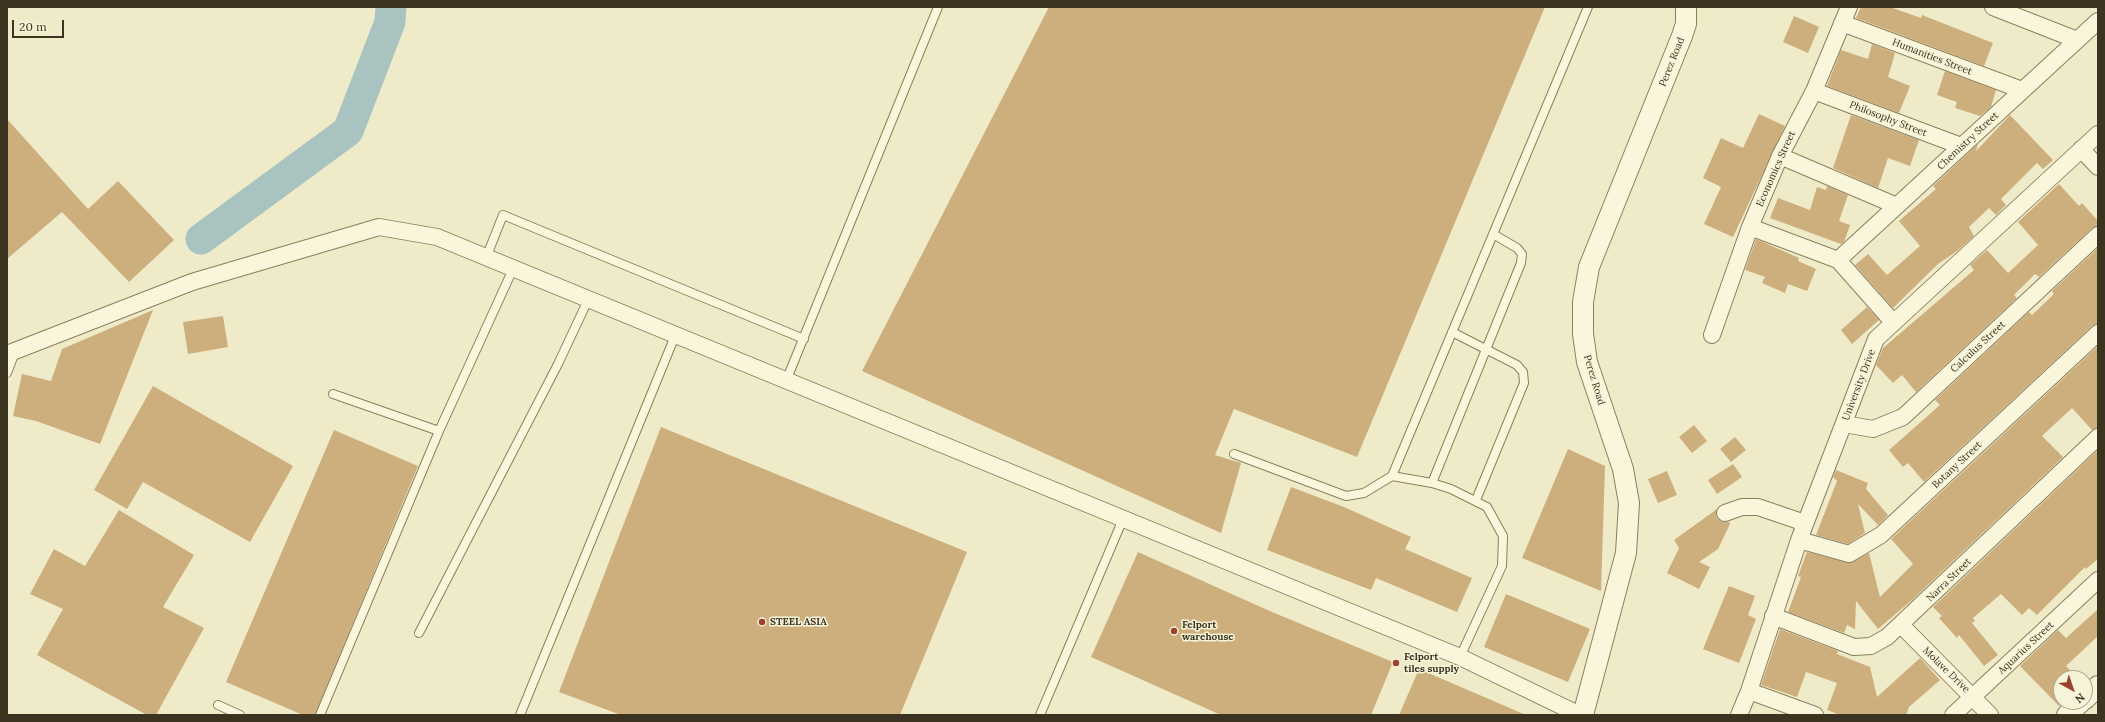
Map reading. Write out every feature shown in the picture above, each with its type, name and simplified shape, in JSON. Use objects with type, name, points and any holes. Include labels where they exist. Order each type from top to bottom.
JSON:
[{"type":"street","name":"Perez Road","points":[[1582,715],[1626,553],[1629,503],[1623,469],[1587,362],[1583,334],[1583,302],[1589,267],[1682,36],[1686,24],[1686,7]]},
{"type":"street","name":"Economics Street","points":[[1712,335],[1750,228],[1780,156],[1814,91],[1849,7]]},
{"type":"street","points":[[1993,7],[2077,40]]},
{"type":"street","name":"Chemistry Street","points":[[1838,260],[2098,21]]},
{"type":"street","name":"Humanities Street","points":[[1842,23],[2022,90]]},
{"type":"street","name":"Philosophy Street","points":[[1814,91],[1961,146]]},
{"type":"street","name":"University Drive","points":[[1739,715],[1749,692],[1805,523],[1876,339],[2098,134]]},
{"type":"street","points":[[2081,150],[2098,167]]},
{"type":"street","points":[[1780,156],[1897,206]]},
{"type":"street","points":[[11,352],[192,282],[379,227],[437,237],[1460,657],[1582,715]]},
{"type":"street","points":[[1750,228],[1838,260],[1893,322]]},
{"type":"street","name":"Calculus Street","points":[[1844,424],[1873,429],[1903,416],[2098,235]]},
{"type":"street","name":"Botany Street","points":[[1799,540],[1850,554],[1881,535],[2098,334]]},
{"type":"street","name":"Narra Street","points":[[1773,616],[1854,647],[1871,646],[1887,637],[1901,625],[2098,437]]},
{"type":"street","points":[[1725,513],[1742,507],[1758,508],[1805,523]]},
{"type":"street","name":"Aquarius Street","points":[[1953,715],[2098,580]]},
{"type":"street","name":"Molave Drive","points":[[1901,625],[1974,696],[1990,715]]},
{"type":"street","points":[[1749,692],[1815,715]]},
{"type":"lane","points":[[786,381],[938,7]]},
{"type":"lane","points":[[1234,454],[1346,496],[1364,492],[1392,476],[1588,7]]},
{"type":"lane","points":[[486,258],[503,215],[804,339]]},
{"type":"lane","points":[[1432,482],[1487,350],[1521,263],[1522,254],[1517,248],[1493,234]]},
{"type":"lane","points":[[320,715],[439,431],[513,269]]},
{"type":"lane","points":[[419,633],[555,371],[588,300]]},
{"type":"lane","points":[[1452,332],[1517,365],[1523,372],[1524,383],[1476,500]]},
{"type":"lane","points":[[520,715],[675,336]]},
{"type":"lane","points":[[7,373],[11,352]]},
{"type":"lane","points":[[333,394],[439,431]]},
{"type":"lane","points":[[1392,476],[1432,482],[1476,500],[1487,507],[1503,536],[1502,566],[1460,657]]},
{"type":"lane","points":[[1040,715],[1123,519]]},
{"type":"lane","points":[[218,705],[240,715]]},
{"type":"building","points":[[1049,7],[1545,7],[1357,457],[1234,409],[1215,455],[1241,463],[1221,533],[862,371]]},
{"type":"building","points":[[1861,7],[1890,7],[1921,18],[1922,15],[1993,43],[1984,66],[1856,18]]},
{"type":"building","points":[[1794,16],[1819,27],[1808,53],[1783,42]]},
{"type":"building","points":[[1872,44],[1895,53],[1888,77],[1910,86],[1899,113],[1827,86],[1841,50],[1868,59]]},
{"type":"building","points":[[1945,71],[1996,90],[1991,107],[1980,116],[1955,108],[1957,102],[1937,95]]},
{"type":"building","points":[[1759,114],[1785,126],[1733,237],[1704,224],[1721,187],[1703,178],[1721,138],[1743,148]]},
{"type":"building","points":[[1851,115],[1919,140],[1910,166],[1888,158],[1878,188],[1833,168]]},
{"type":"building","points":[[2010,115],[2053,160],[2043,169],[2037,163],[2001,199],[2006,205],[1996,215],[1989,208],[1969,227],[1974,236],[1957,251],[1938,264],[1893,308],[1855,265],[1868,254],[1887,275],[1920,246],[1899,221],[1936,189],[1933,186],[1978,144],[1976,151]]},
{"type":"building","points":[[7,119],[88,209],[118,181],[174,240],[129,282],[62,212],[7,259]]},
{"type":"building","points":[[2059,184],[2079,206],[2082,203],[2098,221],[2098,226],[2092,228],[2039,277],[2035,274],[2014,295],[2017,298],[1916,392],[1902,375],[1893,383],[1876,365],[1883,348],[1974,270],[1970,265],[1987,250],[2008,273],[2038,245],[2018,222]]},
{"type":"building","points":[[1827,186],[1848,195],[1839,221],[1850,225],[1844,242],[1841,244],[1770,218],[1778,198],[1810,210],[1817,187],[1826,190]]},
{"type":"building","points":[[1756,239],[1799,258],[1798,261],[1816,269],[1807,291],[1788,284],[1785,293],[1762,283],[1765,277],[1745,270]]},
{"type":"building","points":[[2098,248],[2098,324],[2092,326],[1924,482],[1908,463],[1903,467],[1889,450],[1940,405],[1935,400],[2029,312],[2032,315],[2054,294],[2052,291]]},
{"type":"building","points":[[1867,307],[1879,320],[1852,344],[1841,330]]},
{"type":"building","points":[[153,310],[100,444],[36,421],[13,416],[22,374],[51,381],[62,349]]},
{"type":"building","points":[[223,316],[228,347],[188,354],[183,322]]},
{"type":"building","points":[[2098,346],[2098,428],[2092,430],[2072,408],[2042,436],[2063,457],[1912,600],[1878,629],[1856,601],[1855,629],[1847,625],[1844,633],[1788,612],[1801,577],[1798,576],[1807,552],[1850,563],[1869,553],[1880,597],[1913,564],[1891,539]]},
{"type":"building","points":[[153,386],[293,466],[250,542],[143,482],[127,509],[94,490]]},
{"type":"building","points":[[1694,425],[1707,441],[1692,453],[1679,437]]},
{"type":"building","name":"STEEL ASIA","points":[[661,427],[967,552],[900,715],[621,715],[559,692]]},
{"type":"building","points":[[334,430],[418,466],[315,715],[303,715],[226,682]]},
{"type":"building","points":[[1735,437],[1746,450],[1731,462],[1720,449]]},
{"type":"building","points":[[1568,449],[1605,466],[1601,591],[1522,558]]},
{"type":"building","points":[[2098,450],[2098,559],[2086,569],[2085,567],[2037,615],[2029,608],[2022,615],[2001,594],[1973,618],[1975,621],[1972,623],[1998,655],[1984,666],[1959,635],[1957,638],[1939,618],[1942,616],[1933,607]]},
{"type":"building","points":[[1733,464],[1742,477],[1717,494],[1708,480]]},
{"type":"building","points":[[1836,470],[1868,483],[1866,489],[1888,515],[1878,525],[1858,504],[1865,533],[1848,544],[1816,535],[1837,481],[1833,477]]},
{"type":"building","points":[[1667,471],[1677,495],[1658,503],[1648,479]]},
{"type":"building","points":[[1291,487],[1344,507],[1411,537],[1405,549],[1472,578],[1457,612],[1376,578],[1371,590],[1267,550]]},
{"type":"building","points":[[1717,509],[1716,516],[1719,520],[1729,522],[1730,524],[1718,549],[1699,562],[1710,567],[1699,589],[1667,573],[1679,548],[1674,540]]},
{"type":"building","points":[[119,510],[194,555],[163,607],[204,628],[156,715],[147,715],[37,655],[63,609],[30,594],[54,549],[85,566]]},
{"type":"building","points":[[1138,552],[1272,612],[1393,662],[1371,715],[1221,715],[1091,657]]},
{"type":"building","points":[[1729,586],[1755,596],[1748,615],[1756,619],[1739,663],[1703,649]]},
{"type":"building","points":[[1506,594],[1590,629],[1568,682],[1484,647]]},
{"type":"building","points":[[2098,609],[2098,636],[2066,666],[2070,670],[2053,670],[2053,700],[2020,666],[2058,630],[2066,638]]},
{"type":"building","points":[[1780,629],[1838,651],[1837,654],[1870,667],[1877,697],[1920,658],[1940,680],[1909,707],[1906,715],[1840,715],[1827,710],[1837,683],[1806,672],[1797,697],[1761,685]]},
{"type":"building","points":[[1419,669],[1526,715],[1399,715]]},
{"type":"waterway","points":[[201,239],[348,131],[390,22],[391,7]]},
{"type":"place","name":"STEEL ASIA","points":[[762,622]]},
{"type":"place","name":"Felport warehouse","points":[[1174,631]]},
{"type":"place","name":"Felport tiles supply","points":[[1396,663]]}]
